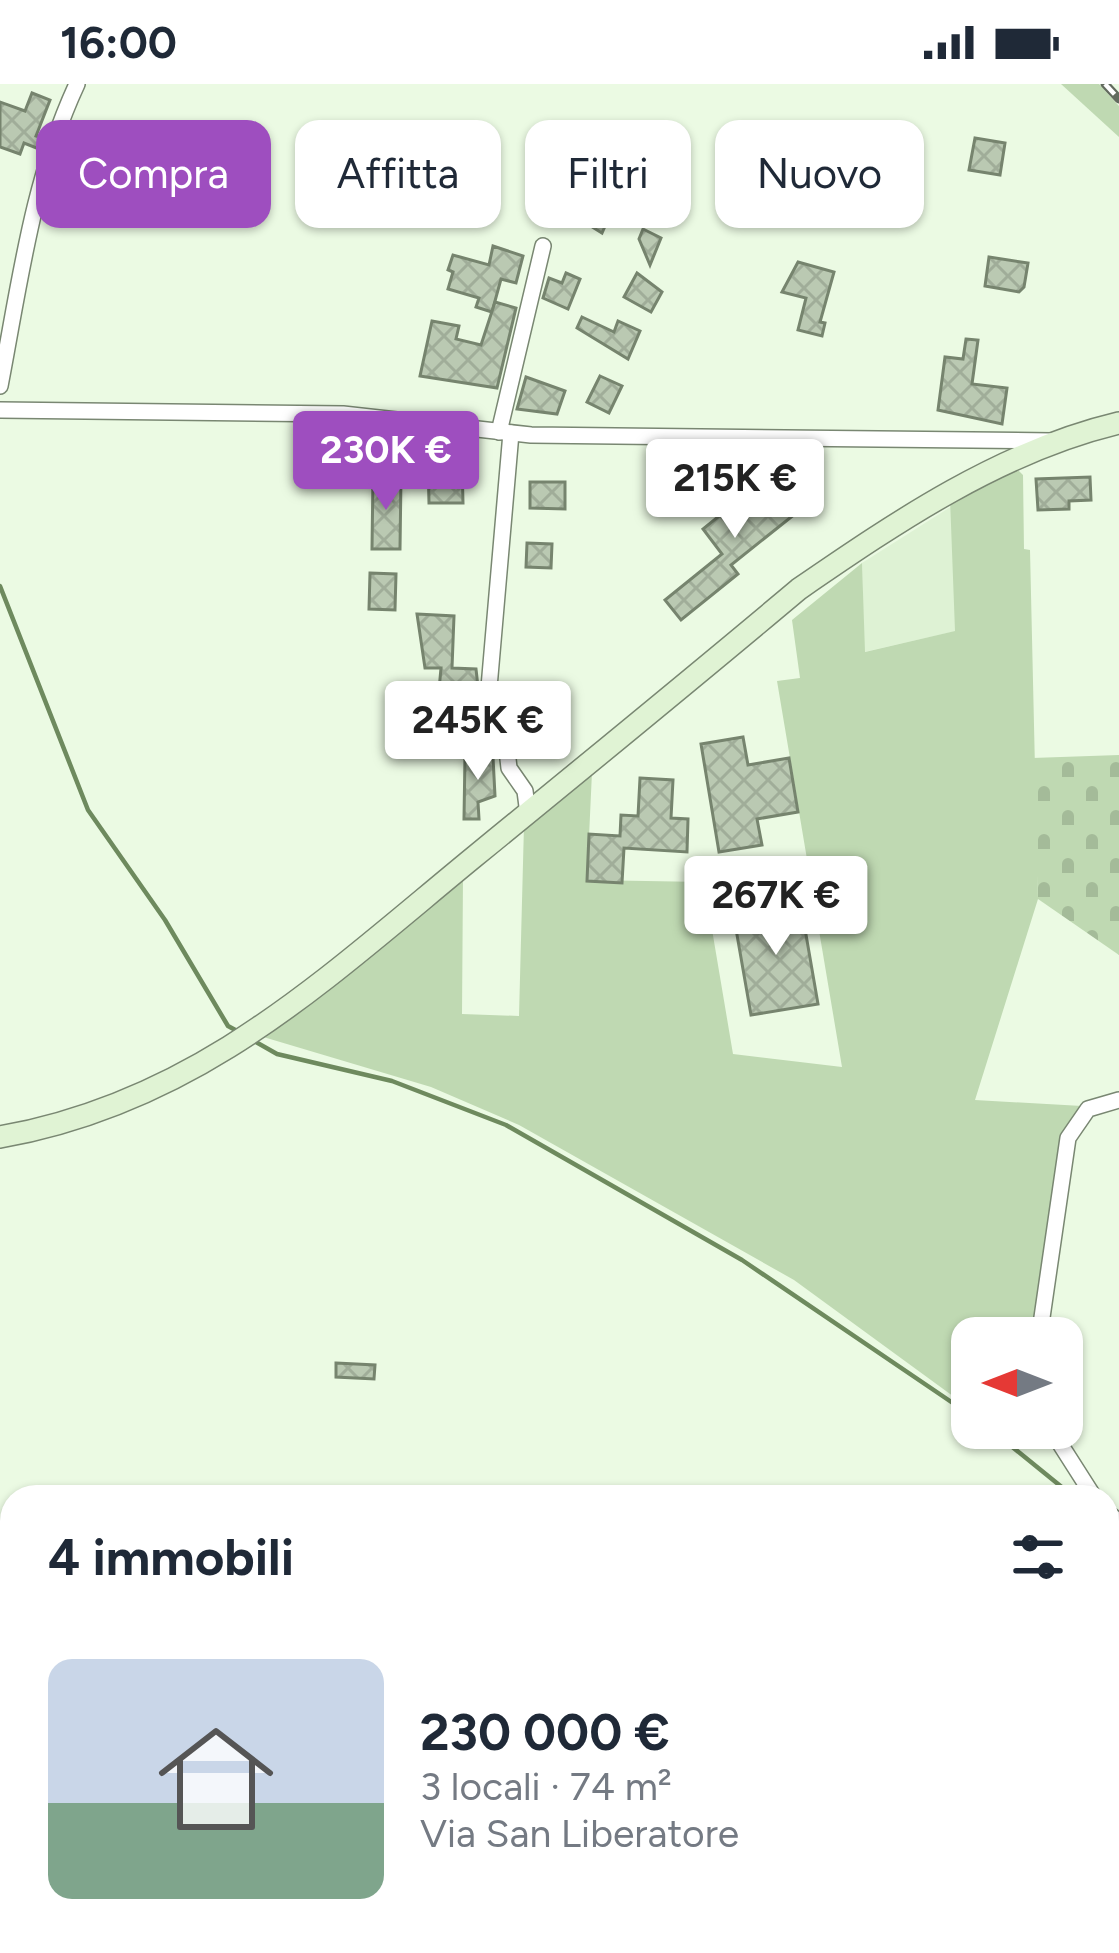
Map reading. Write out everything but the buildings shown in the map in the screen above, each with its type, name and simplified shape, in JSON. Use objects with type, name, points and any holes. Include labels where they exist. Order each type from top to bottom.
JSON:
[{"type":"main road","points":[[0,1137],[121,1105],[193,1073],[255,1030],[528,814],[799,589],[934,502],[1056,441],[1119,423]]},
{"type":"street","points":[[0,386],[32,205],[43,162],[77,84]]},
{"type":"street","points":[[528,814],[529,801],[509,768],[506,741],[488,699],[505,433],[543,246]]},
{"type":"street","points":[[0,410],[324,413],[505,433],[1056,441]]},
{"type":"street","points":[[1042,1317],[1068,1138],[1088,1109],[1119,1100]]},
{"type":"street","points":[[1063,1449],[1086,1485]]},
{"type":"shaded area","points":[[952,506],[956,631],[864,652],[862,563]]},
{"type":"green space","points":[[1061,84],[1099,84],[1119,106],[1119,137]]},
{"type":"green space","points":[[1016,468],[1023,475],[1024,549],[1030,550],[1038,899],[975,1100],[1082,1106],[1039,1317],[951,1317],[951,1395],[794,1280],[519,1125],[431,1087],[260,1036],[463,877],[462,1014],[519,1016],[524,825],[592,772],[587,880],[704,882],[733,1054],[842,1067],[777,681],[800,678],[792,620],[862,563],[865,652],[955,631],[950,498]]},
{"type":"green space","points":[[1119,755],[1119,955],[1038,899],[1032,758]]},
{"type":"waterway","points":[[0,586],[88,810],[165,920],[228,1026],[239,1032]]},
{"type":"waterway","points":[[254,1041],[277,1054],[392,1081],[506,1125],[742,1260],[951,1402]]},
{"type":"waterway","points":[[1015,1449],[1059,1485]]},
{"type":"railway","points":[[1105,84],[1119,99]]}]
